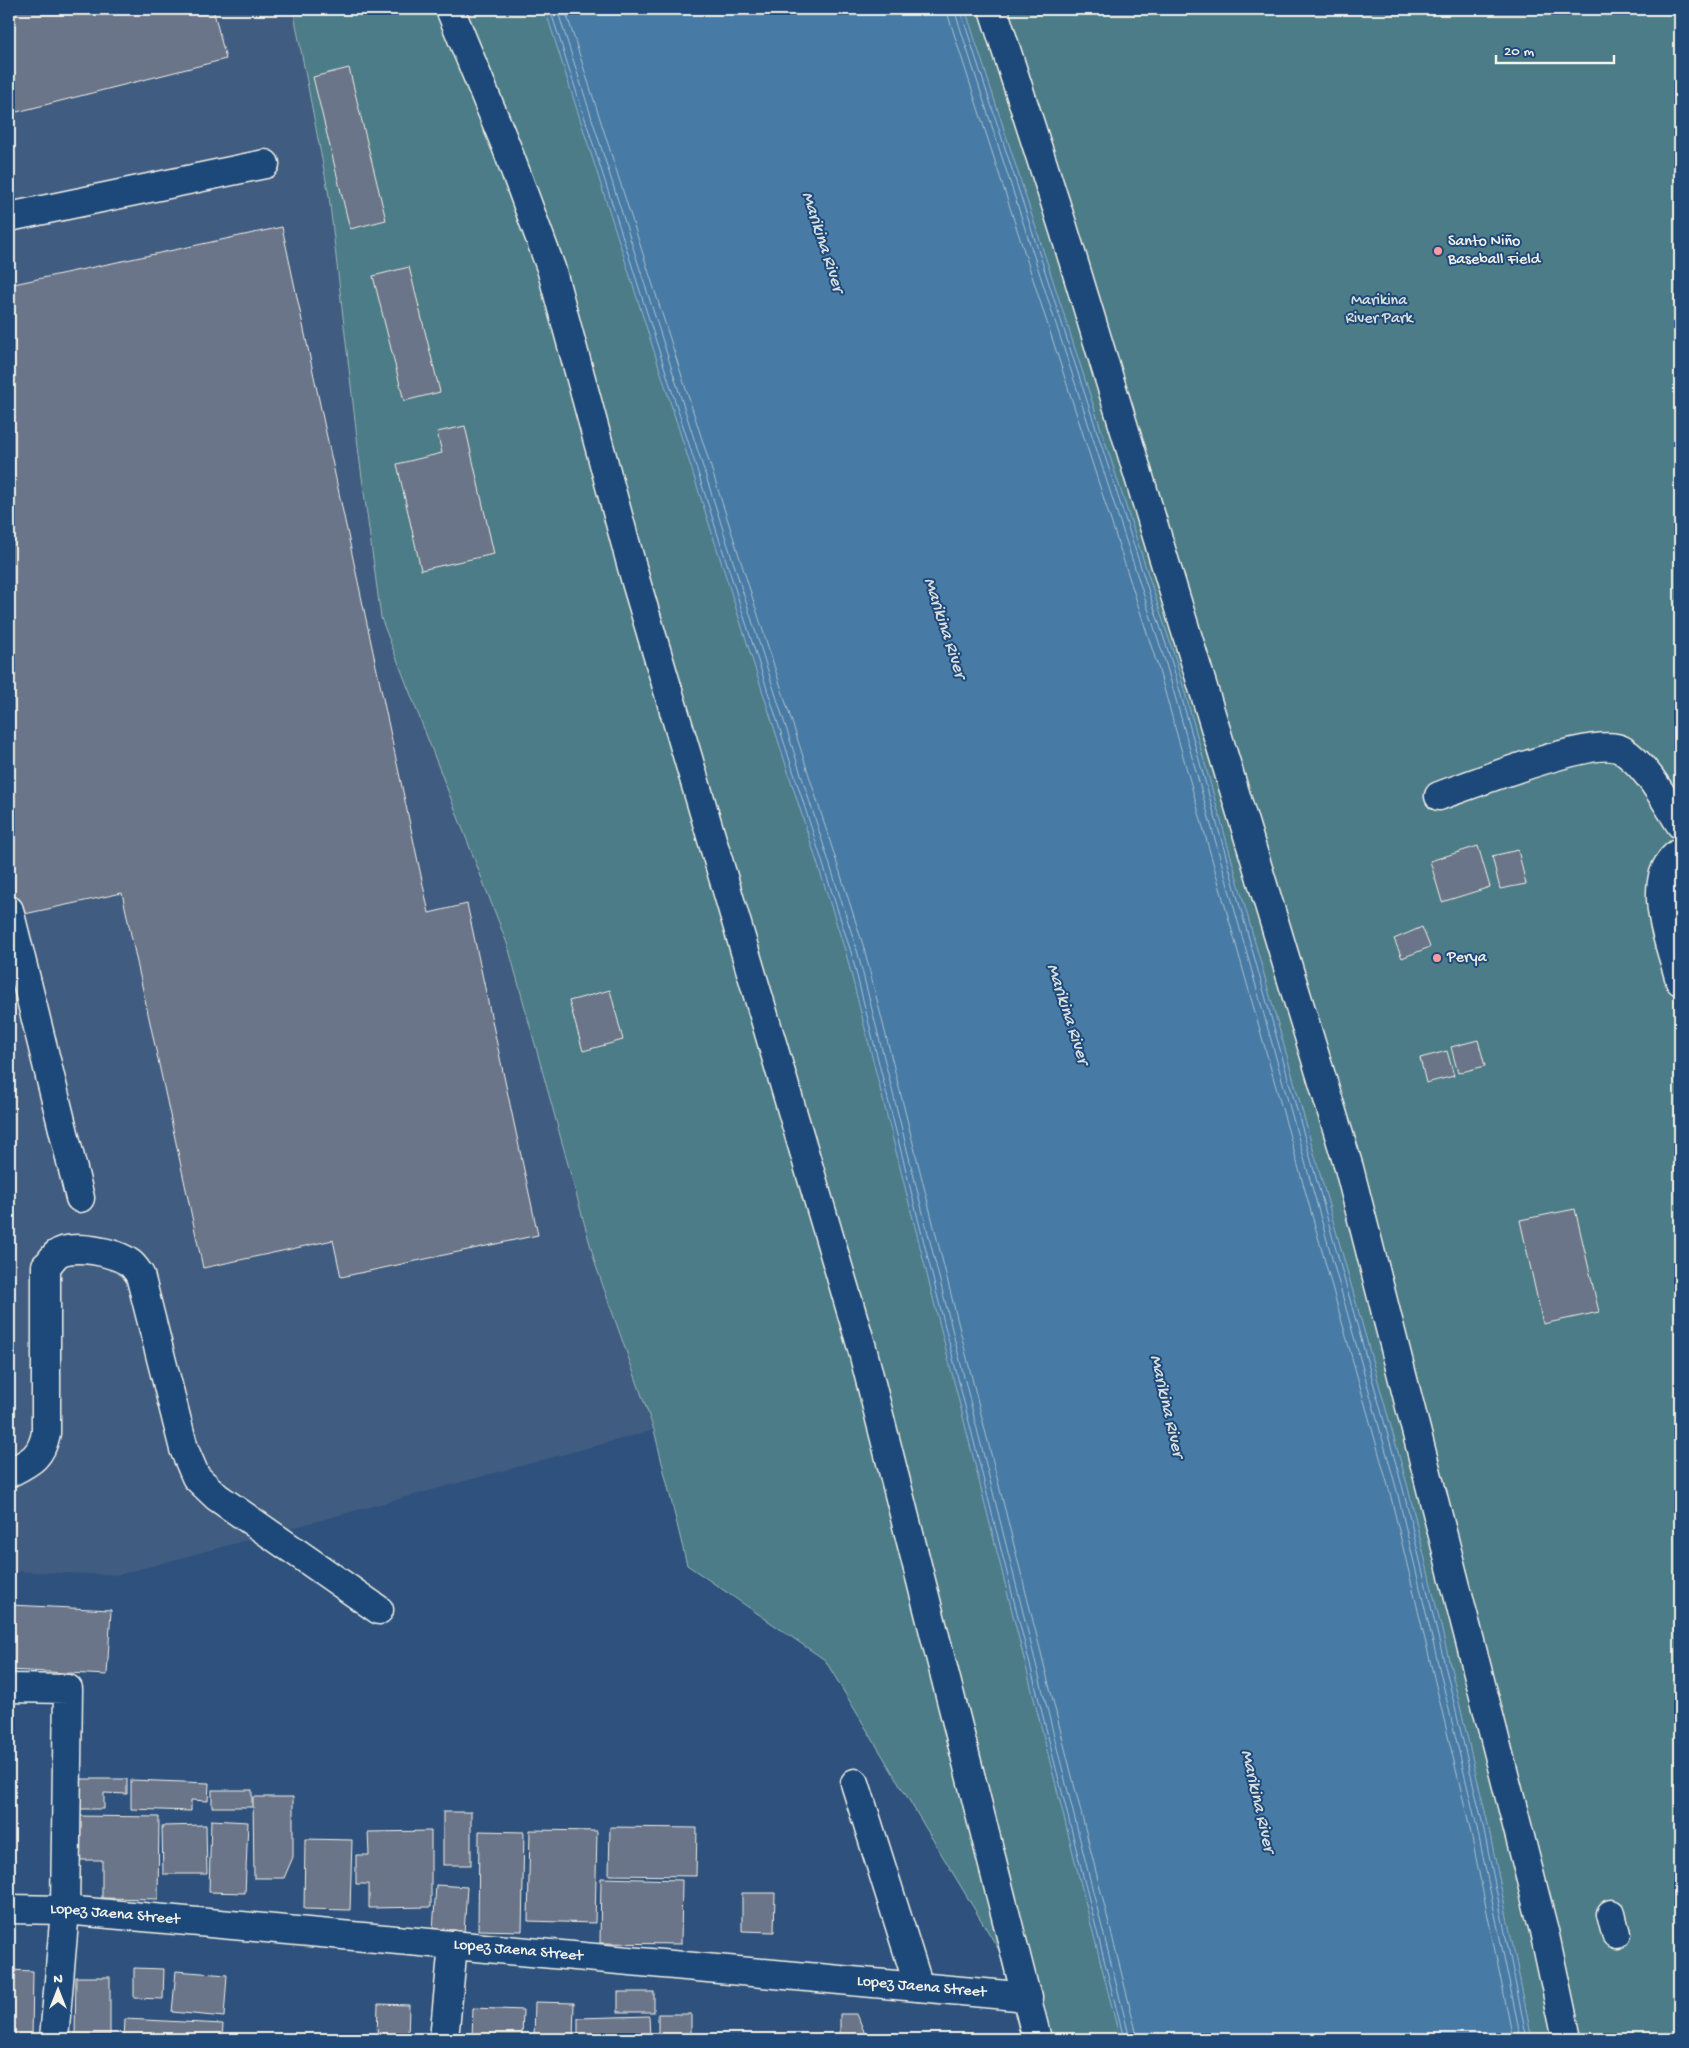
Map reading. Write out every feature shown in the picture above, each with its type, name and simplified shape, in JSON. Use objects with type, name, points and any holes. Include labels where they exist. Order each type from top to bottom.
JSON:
[{"type":"street","points":[[450,9],[506,146],[551,268],[636,582],[862,1348],[1028,1997],[1037,2039]]},
{"type":"street","points":[[993,9],[1063,228],[1349,1168],[1544,1931],[1567,2039]]},
{"type":"street","points":[[9,217],[265,164]]},
{"type":"street","points":[[1439,796],[1580,750],[1612,746],[1620,749],[1635,760],[1655,785],[1680,824]]},
{"type":"street","points":[[1680,852],[1666,867],[1661,887],[1661,912],[1680,981]]},
{"type":"street","points":[[9,910],[80,1198]]},
{"type":"street","points":[[9,1473],[30,1462],[38,1454],[46,1433],[46,1266],[57,1254],[76,1250],[95,1250],[117,1256],[130,1263],[140,1275],[184,1448],[196,1477],[217,1497],[379,1610]]},
{"type":"street","points":[[9,1688],[68,1689],[65,1910],[54,2039]]},
{"type":"street","points":[[855,1783],[919,1987]]},
{"type":"street","name":"Lopez Jaena Street","points":[[9,1909],[65,1910],[1028,1997]]},
{"type":"street","points":[[444,2039],[454,1945]]},
{"type":"shaded area","points":[[9,9],[293,9],[329,196],[359,455],[508,946],[596,1266],[654,1430],[118,1575],[9,1571]]},
{"type":"green space","points":[[293,9],[545,9],[846,953],[1120,2039],[1021,2039],[999,1950],[825,1660],[687,1565],[654,1430],[596,1266],[508,946],[381,618],[359,455],[329,196]]},
{"type":"green space","name":"Marikina River Park","points":[[965,9],[1680,9],[1680,867],[1675,868],[1680,877],[1680,2039],[1532,2039],[1487,1820],[1408,1488],[1176,661]]},
{"type":"water","name":"Marikina River","points":[[545,9],[965,9],[1176,661],[1408,1488],[1487,1820],[1532,2039],[1120,2039],[846,953]]},
{"type":"building","points":[[9,9],[213,9],[226,59],[9,114]]},
{"type":"building","points":[[349,68],[386,220],[350,229],[313,77]]},
{"type":"building","points":[[282,227],[429,913],[467,904],[538,1235],[341,1277],[333,1240],[203,1268],[122,893],[15,916],[9,885],[9,285]]},
{"type":"building","points":[[409,267],[440,392],[404,401],[373,276]]},
{"type":"building","points":[[465,426],[494,554],[421,570],[397,464],[442,453],[437,432]]},
{"type":"building","points":[[1478,846],[1490,887],[1442,902],[1430,861]]},
{"type":"building","points":[[1518,850],[1526,884],[1500,889],[1492,856]]},
{"type":"building","points":[[1422,927],[1430,947],[1402,958],[1394,939]]},
{"type":"building","points":[[610,990],[623,1040],[583,1051],[569,1001]]},
{"type":"building","points":[[1478,1040],[1485,1066],[1458,1073],[1451,1047]]},
{"type":"building","points":[[1447,1051],[1454,1076],[1426,1083],[1420,1058]]},
{"type":"building","points":[[1575,1209],[1599,1312],[1543,1324],[1520,1220]]},
{"type":"building","points":[[11,1605],[111,1610],[107,1675],[9,1670]]},
{"type":"building","points":[[81,1779],[127,1779],[127,1794],[104,1793],[104,1809],[81,1809]]},
{"type":"building","points":[[131,1780],[209,1783],[208,1801],[191,1800],[191,1811],[131,1809]]},
{"type":"building","points":[[212,1790],[252,1790],[252,1807],[212,1807]]},
{"type":"building","points":[[253,1797],[293,1797],[293,1857],[284,1878],[254,1878]]},
{"type":"building","points":[[443,1812],[471,1812],[471,1865],[443,1865]]},
{"type":"building","points":[[76,1816],[159,1817],[158,1899],[102,1898],[102,1860],[76,1860]]},
{"type":"building","points":[[211,1820],[248,1822],[245,1893],[209,1892]]},
{"type":"building","points":[[206,1825],[207,1874],[163,1874],[162,1826]]},
{"type":"building","points":[[610,1827],[697,1828],[696,1876],[609,1875]]},
{"type":"building","points":[[530,1830],[597,1831],[595,1923],[528,1921]]},
{"type":"building","points":[[431,1831],[431,1907],[369,1908],[369,1884],[356,1884],[356,1855],[369,1855],[368,1832]]},
{"type":"building","points":[[479,1831],[524,1832],[522,1931],[478,1930]]},
{"type":"building","points":[[305,1839],[352,1840],[350,1910],[304,1909]]},
{"type":"building","points":[[601,1878],[682,1880],[681,1944],[600,1943]]},
{"type":"building","points":[[436,1885],[467,1887],[464,1933],[433,1931]]},
{"type":"building","points":[[742,1893],[775,1893],[774,1932],[742,1931]]},
{"type":"building","points":[[134,1968],[164,1969],[163,1999],[134,1998]]},
{"type":"building","points":[[9,1970],[33,1971],[32,2039],[9,2039]]},
{"type":"building","points":[[176,1971],[227,1975],[224,2017],[172,2012]]},
{"type":"building","points":[[76,1977],[110,1977],[110,2035],[75,2034]]},
{"type":"building","points":[[618,1992],[654,1992],[654,2012],[618,2012]]},
{"type":"building","points":[[535,2002],[574,2003],[573,2039],[534,2039]]},
{"type":"building","points":[[378,2004],[409,2005],[408,2039],[377,2039]]},
{"type":"building","points":[[473,2008],[523,2010],[522,2039],[472,2039]]},
{"type":"building","points":[[658,2014],[691,2014],[691,2039],[658,2039]]},
{"type":"building","points":[[840,2014],[857,2014],[867,2039],[840,2039]]},
{"type":"building","points":[[649,2016],[650,2039],[578,2039],[578,2018]]},
{"type":"building","points":[[125,2019],[223,2024],[222,2039],[124,2039]]},
{"type":"building","points":[[274,2037],[274,2039],[231,2039],[231,2038]]},
{"type":"place","name":"Santo Niño Baseball Field","points":[[1438,251]]},
{"type":"place","name":"Perya","points":[[1437,958]]}]
